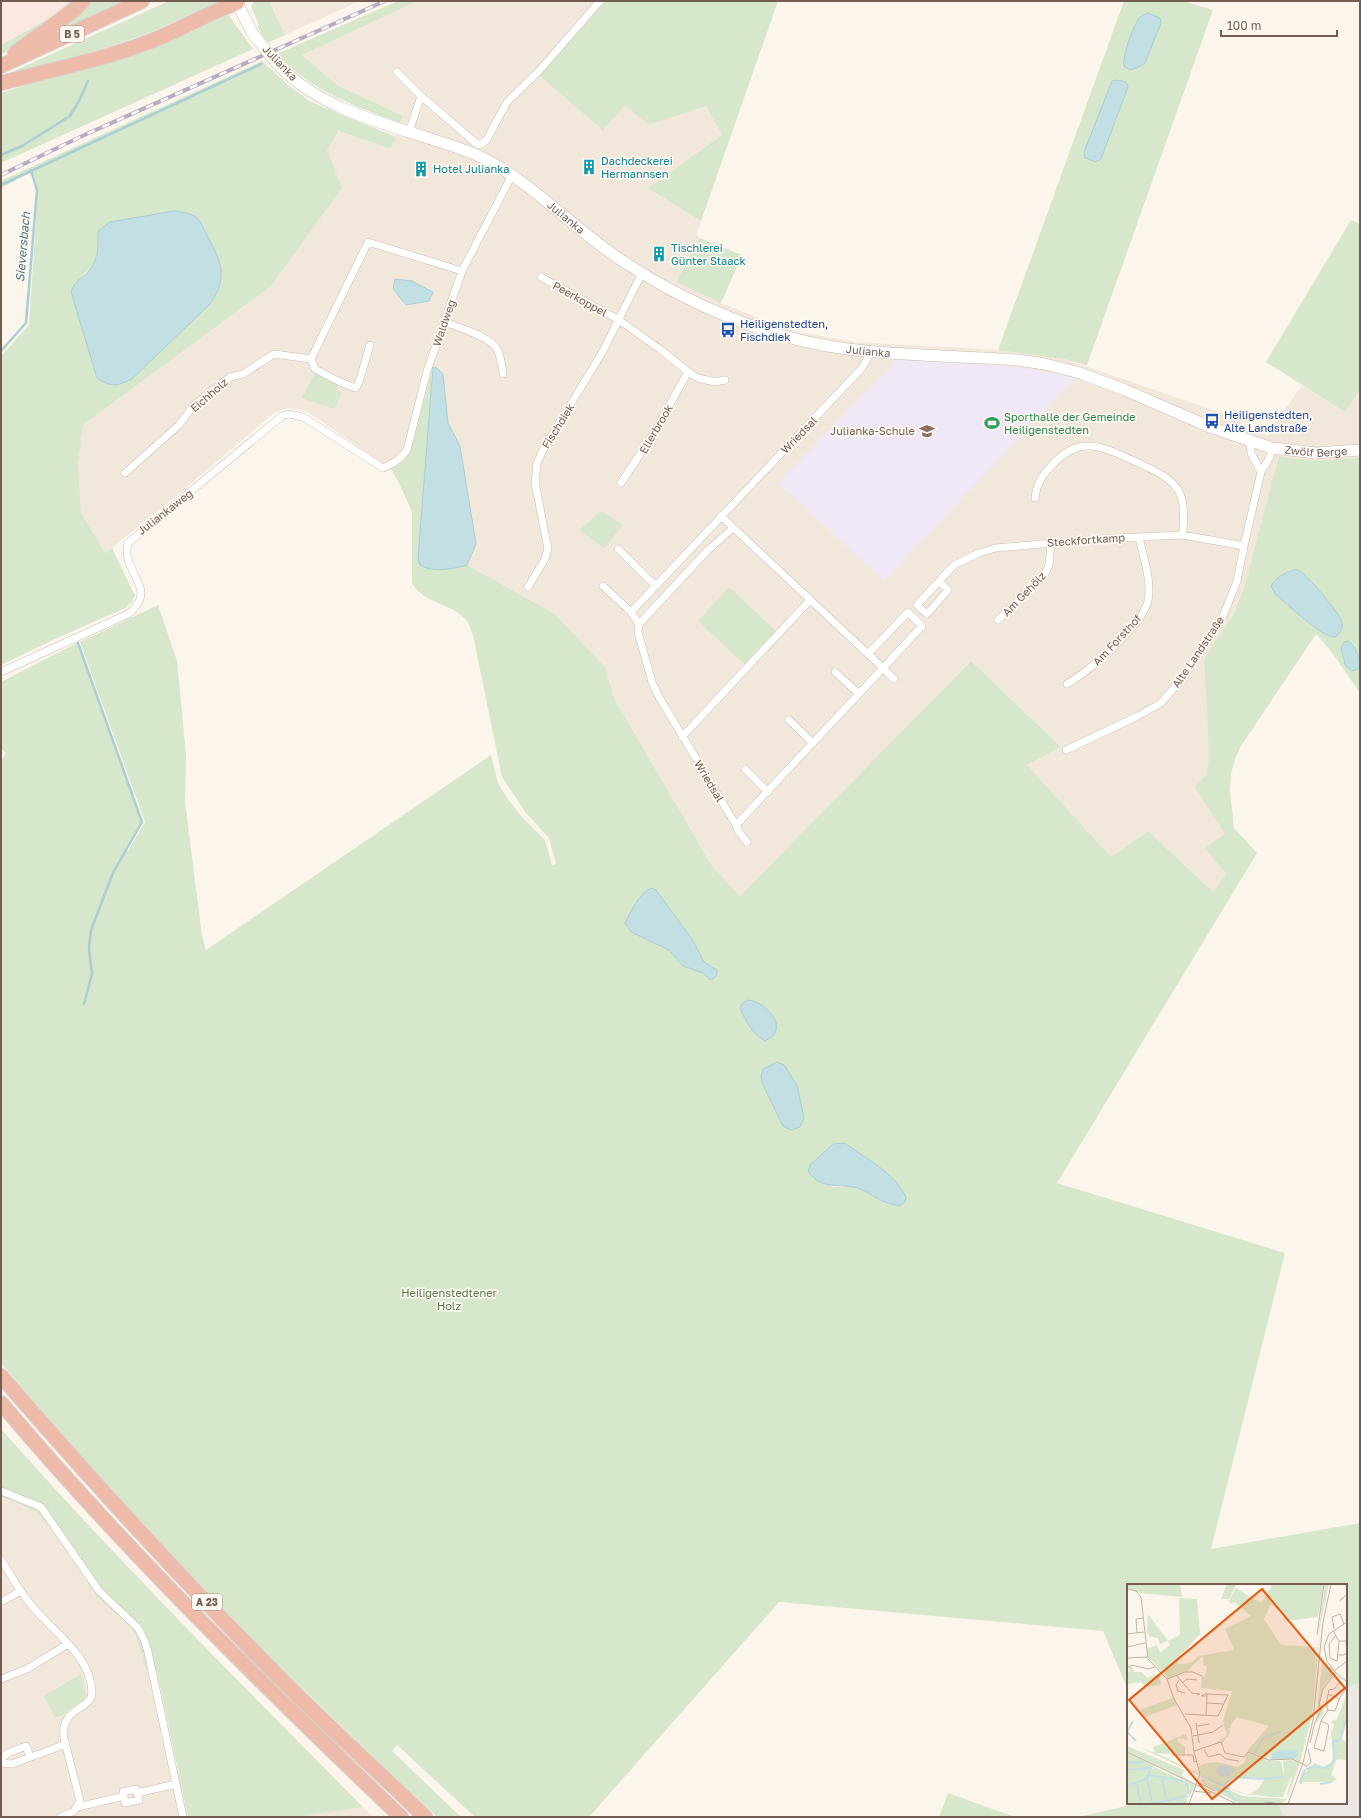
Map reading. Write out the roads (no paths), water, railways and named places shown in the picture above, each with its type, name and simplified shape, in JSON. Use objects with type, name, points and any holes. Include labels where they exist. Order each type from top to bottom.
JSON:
[{"type":"highway","points":[[1,63],[74,10],[83,1]]},
{"type":"highway","name":"B 5","points":[[1,66],[142,1]]},
{"type":"highway","points":[[1,83],[106,56],[138,45],[236,2]]},
{"type":"highway","name":"A 23","points":[[1,1376],[133,1524],[216,1612],[300,1698],[425,1817]]},
{"type":"highway","name":"A 23","points":[[1,1403],[122,1539],[209,1630],[401,1817]]},
{"type":"street","points":[[397,72],[421,96],[478,145],[482,144],[486,141],[507,102],[538,72],[600,1]]},
{"type":"street","name":"Julianka","points":[[236,2],[254,34],[279,66],[306,88],[331,103],[477,155],[512,175],[530,188],[596,243],[642,273],[687,298],[739,320],[798,339],[846,348],[1018,360],[1065,368],[1126,390],[1250,442],[1272,448]]},
{"type":"street","points":[[409,132],[421,96]]},
{"type":"street","name":"Waldweg","points":[[384,468],[394,463],[407,450],[427,371],[462,271],[512,175]]},
{"type":"street","points":[[370,344],[356,388],[340,382],[315,369],[311,359],[368,242],[462,271]]},
{"type":"street","name":"Fischdiek","points":[[528,587],[545,559],[548,549],[534,482],[540,454],[579,393],[619,320],[642,273]]},
{"type":"street","name":"Peerkoppel","points":[[541,277],[619,320]]},
{"type":"street","points":[[619,320],[661,350],[688,372],[702,379],[715,382],[725,380]]},
{"type":"street","points":[[445,322],[473,333],[497,348],[504,374]]},
{"type":"street","name":"Wriedsal","points":[[631,612],[862,368],[872,351]]},
{"type":"street","name":"Eichholz","points":[[125,473],[179,425],[193,406],[230,377],[243,374],[274,354],[311,359]]},
{"type":"street","name":"Ellerbrook","points":[[621,483],[654,433],[688,372]]},
{"type":"street","name":"Juliankaweg","points":[[1,672],[128,614],[137,607],[142,597],[142,591],[127,558],[126,551],[128,543],[282,416],[289,414],[303,417],[384,468]]},
{"type":"street","points":[[1250,442],[1251,453],[1261,472]]},
{"type":"street","points":[[1035,498],[1036,487],[1042,475],[1062,454],[1074,448],[1088,444],[1104,447],[1156,471],[1169,480],[1179,491],[1184,506],[1183,535]]},
{"type":"street","name":"Zwölf Berge","points":[[1272,448],[1316,452],[1360,450]]},
{"type":"street","name":"Alte Landstraße","points":[[1066,750],[1136,717],[1161,703],[1179,682],[1223,616],[1237,582],[1261,472],[1270,458],[1272,448]]},
{"type":"street","points":[[721,516],[894,679]]},
{"type":"street","points":[[639,624],[707,552],[733,528]]},
{"type":"street","name":"Steckfortkamp","points":[[939,581],[948,590],[927,614],[917,605],[939,581],[954,566],[978,553],[1004,547],[1183,535],[1244,546]]},
{"type":"street","name":"Am Forsthof","points":[[1067,684],[1080,676],[1108,651],[1136,622],[1145,608],[1148,600],[1148,588],[1139,537]]},
{"type":"street","name":"Am Gehölz","points":[[998,620],[1045,574],[1049,565],[1051,543]]},
{"type":"street","points":[[618,549],[656,586]]},
{"type":"street","name":"Wriedsal","points":[[603,586],[631,612],[639,624],[638,632],[654,686],[682,737],[739,832],[747,842]]},
{"type":"street","points":[[682,737],[810,600]]},
{"type":"street","points":[[736,825],[922,626],[908,612],[868,654]]},
{"type":"street","points":[[835,672],[859,694]]},
{"type":"street","points":[[789,720],[813,743]]},
{"type":"street","points":[[745,769],[768,792]]},
{"type":"street","points":[[1,1491],[41,1507],[99,1591],[130,1620],[141,1633],[148,1652],[182,1817]]},
{"type":"street","points":[[1,1560],[36,1611],[75,1651],[84,1664],[92,1692],[87,1703],[73,1712],[65,1722],[64,1730],[66,1744],[80,1800],[78,1807],[72,1813],[61,1817]]},
{"type":"street","points":[[1,1602],[21,1591]]},
{"type":"street","points":[[1,1679],[27,1669],[68,1644]]},
{"type":"street","points":[[1,1763],[8,1765],[66,1744]]},
{"type":"street","points":[[1,1760],[8,1753],[26,1746],[30,1757]]},
{"type":"street","points":[[78,1807],[124,1796],[125,1803],[139,1800],[137,1793],[176,1784]]},
{"type":"water","points":[[1148,13],[1160,18],[1161,23],[1145,63],[1130,70],[1124,66],[1129,41],[1134,27],[1140,17]]},
{"type":"water","points":[[1117,80],[1126,82],[1128,87],[1101,159],[1096,162],[1085,158],[1084,152],[1112,81]]},
{"type":"water","points":[[174,211],[186,213],[197,218],[213,246],[220,263],[221,270],[221,278],[216,295],[210,304],[132,379],[111,385],[97,378],[71,292],[77,281],[88,272],[94,264],[98,250],[98,231],[110,222]]},
{"type":"water","points":[[395,279],[412,281],[433,292],[429,301],[406,305],[393,289]]},
{"type":"water","points":[[433,367],[437,368],[443,374],[448,423],[460,446],[476,544],[467,565],[443,570],[431,569],[420,565],[418,558]]},
{"type":"water","points":[[1294,570],[1300,571],[1310,580],[1340,618],[1342,629],[1335,637],[1321,632],[1276,595],[1271,586],[1275,580],[1287,572]]},
{"type":"water","points":[[1349,641],[1356,650],[1359,658],[1359,669],[1352,671],[1345,665],[1341,649],[1344,642]]},
{"type":"water","points":[[651,888],[656,890],[692,939],[704,962],[717,970],[714,978],[710,980],[703,973],[683,966],[669,950],[631,932],[625,923],[639,899]]},
{"type":"water","points":[[749,1000],[766,1008],[771,1013],[776,1024],[776,1030],[773,1036],[765,1041],[760,1038],[747,1022],[740,1007],[745,1001]]},
{"type":"water","points":[[777,1062],[784,1065],[797,1085],[804,1118],[800,1127],[791,1130],[783,1126],[763,1085],[761,1077],[763,1069]]},
{"type":"water","points":[[845,1143],[887,1173],[901,1188],[906,1197],[905,1202],[900,1206],[893,1205],[879,1200],[863,1190],[848,1186],[826,1184],[814,1178],[808,1171],[810,1165],[833,1144]]},
{"type":"waterway","points":[[1,185],[261,64]]},
{"type":"waterway","points":[[1,155],[22,146],[70,116],[88,81]]},
{"type":"waterway","name":"Sieversbach","points":[[1,351],[26,323],[37,190],[31,170]]},
{"type":"waterway","points":[[78,643],[142,822],[113,873],[91,930],[89,949],[92,974],[84,1004]]},
{"type":"railway","points":[[1,175],[80,137],[385,1]]},
{"type":"place","name":"Dachdeckerei Hermannsen","points":[[589,167]]},
{"type":"place","name":"Hotel Julianka","points":[[421,169]]},
{"type":"place","name":"Tischlerei Günter Staack","points":[[659,254]]},
{"type":"place","name":"Heiligenstedten, Fischdiek","points":[[728,330]]},
{"type":"place","name":"Heiligenstedten, Alte Landstraße","points":[[1212,421]]},
{"type":"place","name":"Sporthalle der Gemeinde Heiligenstedten","points":[[992,423]]},
{"type":"place","name":"Julianka-Schule","points":[[927,431]]},
{"type":"park label","name":"Heiligenstedtener Holz","points":[[449,1299]]}]
